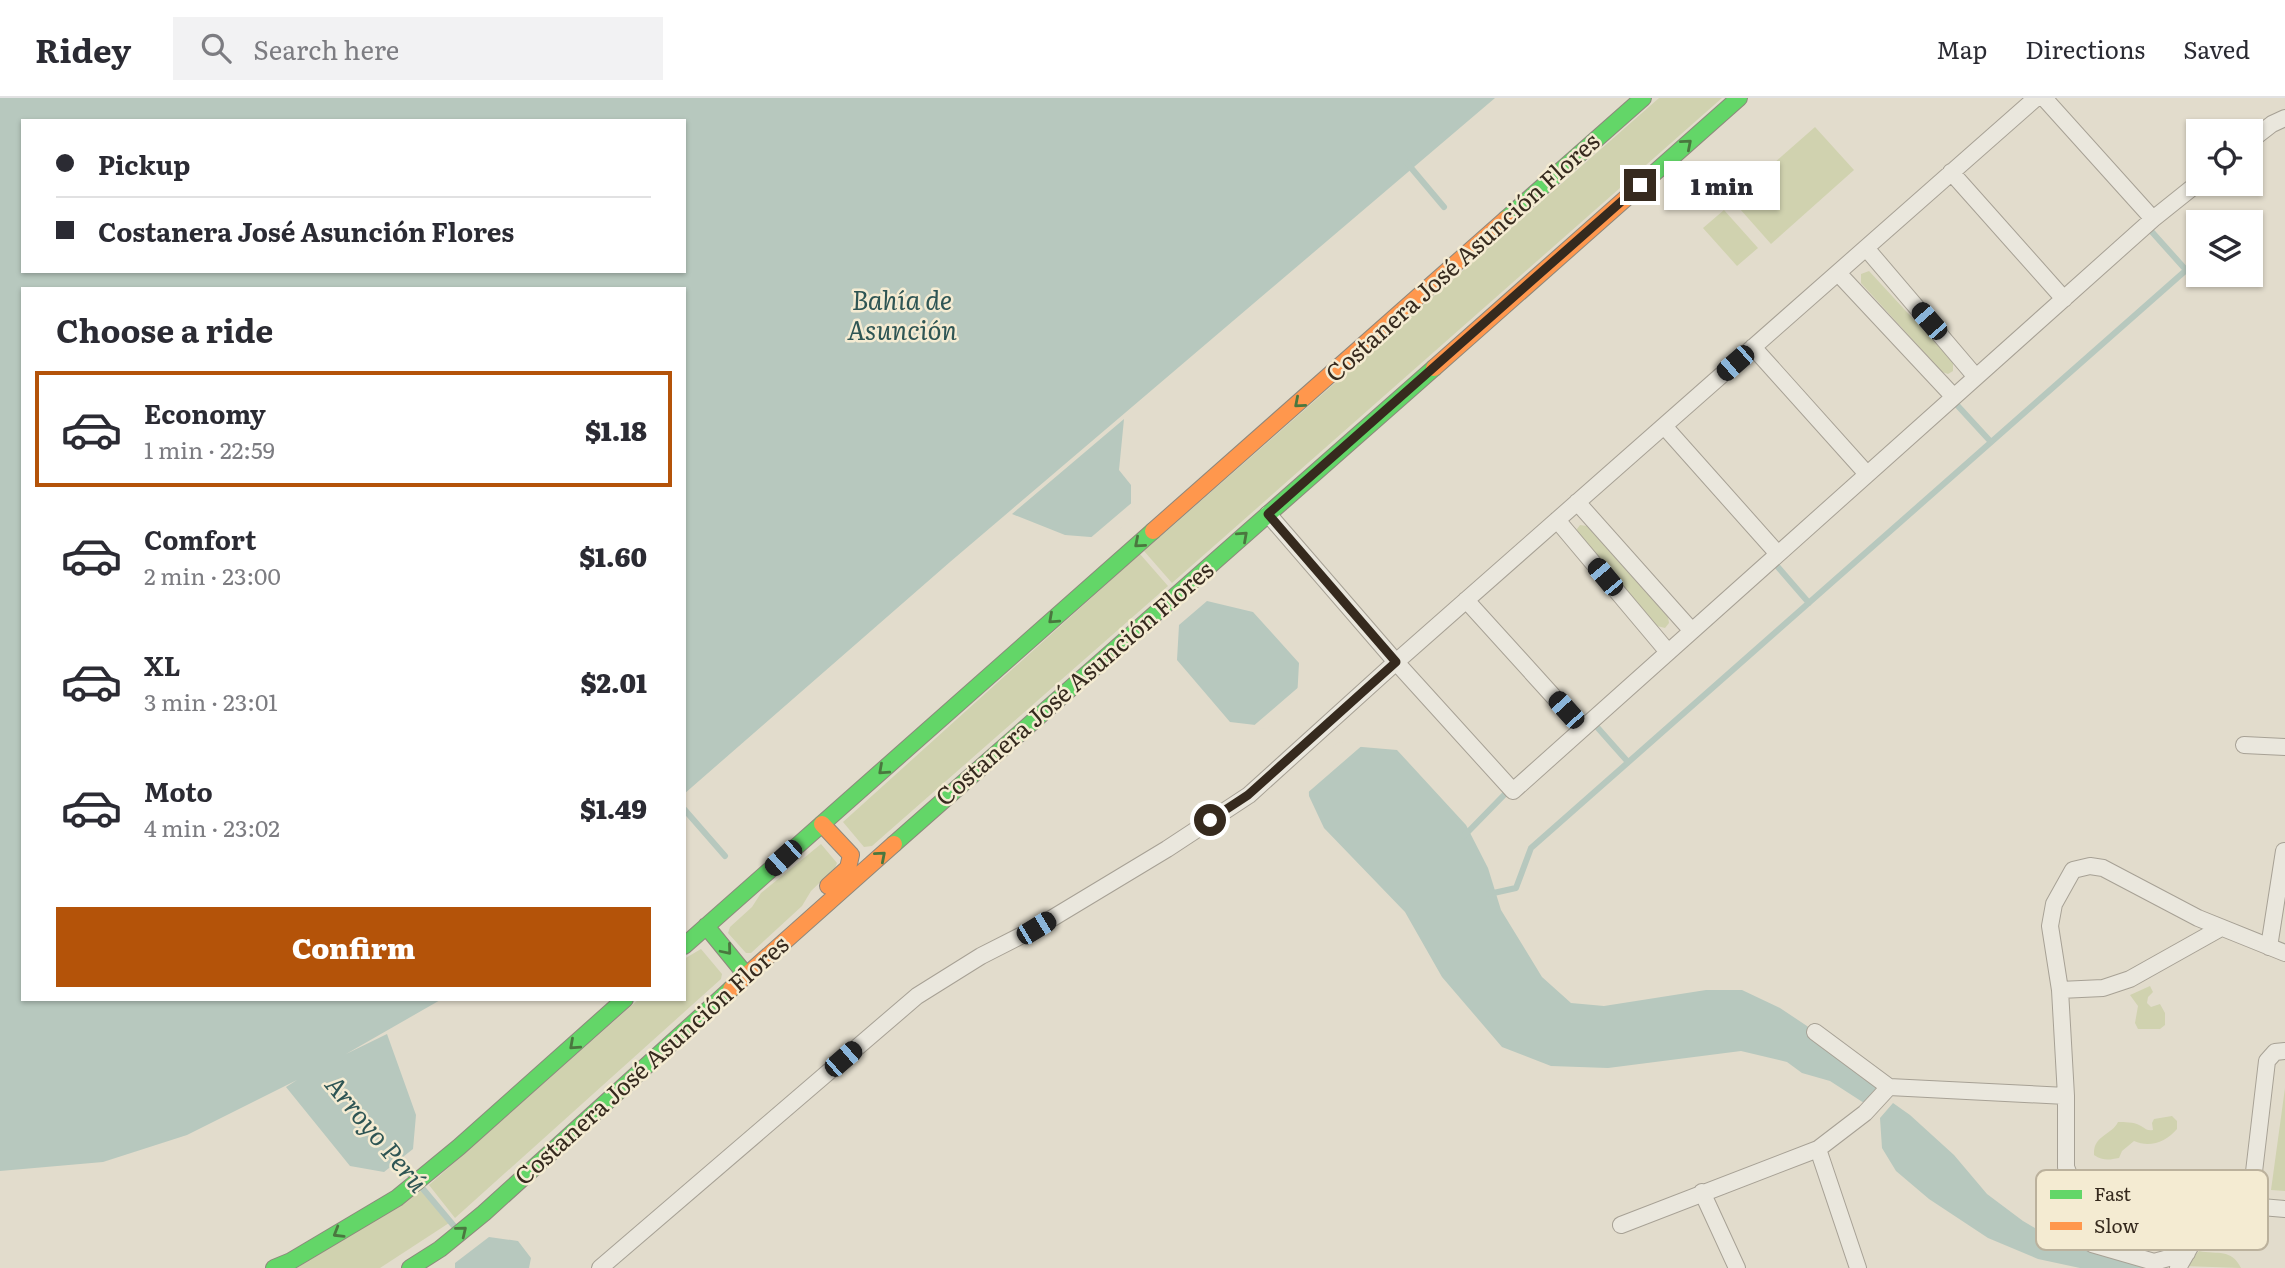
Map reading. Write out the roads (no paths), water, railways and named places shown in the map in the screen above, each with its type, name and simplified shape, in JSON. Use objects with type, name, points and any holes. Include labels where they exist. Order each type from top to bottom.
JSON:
[{"type":"highway","name":"Costanera José Asunción Flores","points":[[686,944],[1643,98]]},
{"type":"highway","name":"Costanera José Asunción Flores","points":[[410,1268],[440,1249],[484,1213],[746,975],[1739,98]]},
{"type":"highway","points":[[815,914],[821,892],[848,868],[850,861],[848,850],[822,824]]},
{"type":"highway","points":[[706,926],[746,975]]},
{"type":"highway","points":[[274,1268],[291,1261],[397,1198],[623,1001]]},
{"type":"street","points":[[600,1268],[917,996],[981,956],[1060,914],[1167,849],[1248,795],[2036,98]]},
{"type":"street","points":[[2044,98],[2153,219]]},
{"type":"street","points":[[2263,131],[2285,118]]},
{"type":"street","points":[[1951,172],[2064,299]]},
{"type":"street","points":[[1268,514],[1396,662],[1513,791],[2153,219],[2186,193]]},
{"type":"street","points":[[1866,248],[1976,377]]},
{"type":"street","points":[[1838,273],[1954,397]]},
{"type":"street","points":[[1754,347],[1867,474]]},
{"type":"street","points":[[1664,426],[1778,554]]},
{"type":"street","points":[[1577,502],[1692,631]]},
{"type":"street","points":[[1557,520],[1668,652]]},
{"type":"street","points":[[1466,600],[1583,729]]},
{"type":"street","points":[[2244,745],[2285,747]]},
{"type":"street","points":[[2067,1170],[2060,990],[2050,926],[2054,904],[2073,870],[2090,866],[2103,868],[2198,918],[2277,950],[2284,851]]},
{"type":"street","points":[[2060,990],[2103,988],[2130,979],[2221,928]]},
{"type":"street","points":[[1815,1032],[1886,1090],[2066,1096]]},
{"type":"street","points":[[2254,1170],[2267,1061],[2275,1052],[2285,1051]]},
{"type":"street","points":[[1621,1224],[1818,1149],[1865,1113],[1886,1090]]},
{"type":"street","points":[[1818,1149],[1858,1268]]},
{"type":"street","points":[[1702,1192],[1737,1268]]},
{"type":"street","points":[[2113,1250],[2154,1262],[2182,1261]]},
{"type":"water","name":"Bahía de Asunción","points":[[0,98],[1495,98],[950,562],[686,792],[686,287],[21,287],[21,1001],[439,1001],[346,1054],[387,1034],[416,1115],[413,1149],[384,1172],[350,1166],[286,1087],[297,1080],[187,1135],[103,1162],[0,1171]]},
{"type":"water","points":[[1124,419],[1119,470],[1131,485],[1131,514],[1103,538],[1065,535],[1012,514]]},
{"type":"water","points":[[1207,601],[1253,612],[1299,663],[1297,699],[1264,726],[1230,722],[1177,660],[1179,625]]},
{"type":"water","points":[[1339,745],[1397,750],[1466,825],[1488,868],[1501,910],[1542,977],[1571,1003],[1604,1006],[1706,990],[1742,990],[1780,1008],[1807,1026],[1822,1042],[1879,1085],[1864,1103],[1830,1081],[1802,1073],[1787,1062],[1741,1051],[1608,1068],[1551,1066],[1502,1047],[1442,977],[1405,912],[1324,828],[1309,796],[1308,772]]},
{"type":"water","points":[[1893,1103],[1910,1115],[1954,1155],[1987,1194],[2036,1229],[2036,1250],[2095,1250],[2133,1264],[2170,1268],[2080,1268],[2038,1259],[1988,1238],[1929,1199],[1896,1171],[1882,1148],[1880,1118]]},
{"type":"water","points":[[489,1237],[518,1241],[531,1258],[529,1268],[455,1268],[455,1263]]},
{"type":"waterway","points":[[1407,163],[1444,207]]},
{"type":"waterway","points":[[2152,232],[2186,270]]},
{"type":"waterway","points":[[1489,894],[1516,888],[1531,848],[2186,270]]},
{"type":"waterway","points":[[1957,405],[1991,442]]},
{"type":"waterway","points":[[1777,566],[1809,603]]},
{"type":"waterway","points":[[1597,727],[1628,762]]},
{"type":"waterway","points":[[1464,836],[1504,795]]},
{"type":"waterway","points":[[686,811],[725,856]]},
{"type":"waterway","name":"Arroyo Perú","points":[[393,1155],[411,1176]]},
{"type":"waterway","name":"Arroyo Perú","points":[[423,1189],[454,1226]]}]
